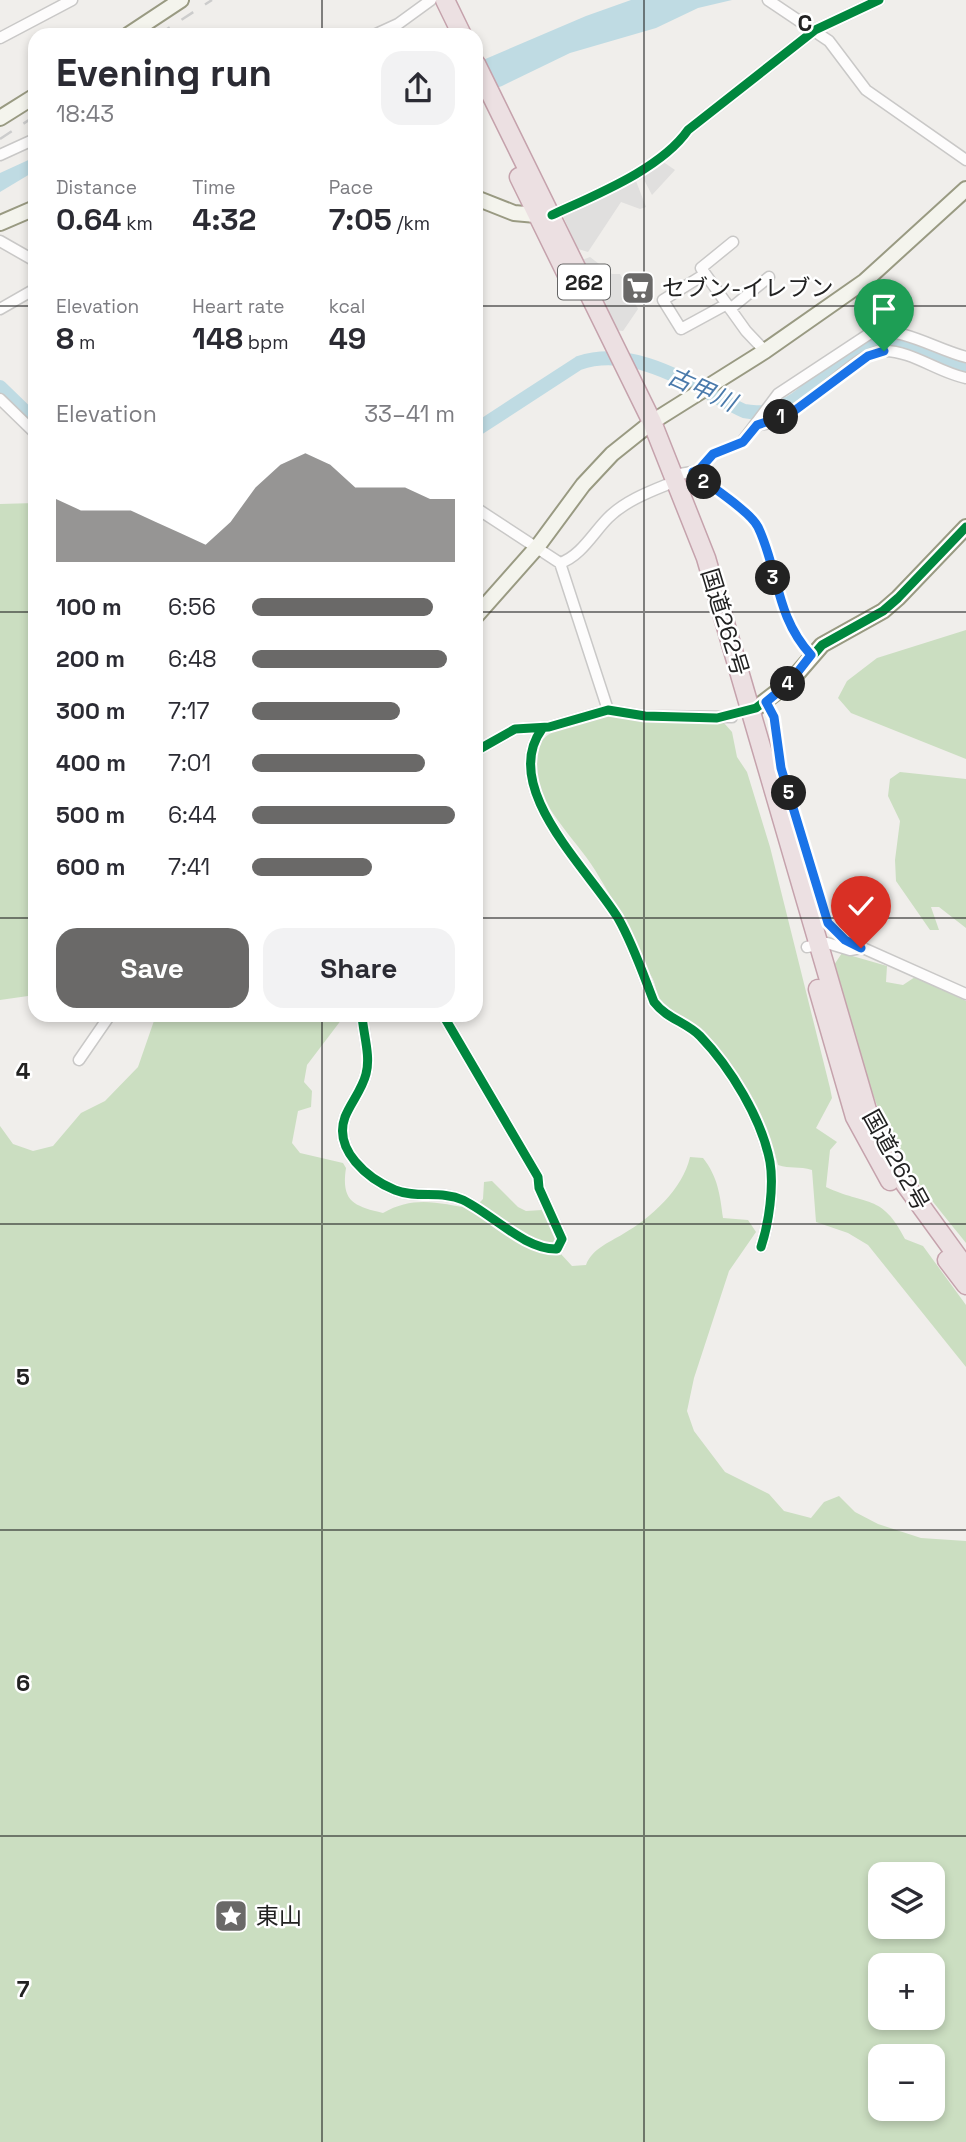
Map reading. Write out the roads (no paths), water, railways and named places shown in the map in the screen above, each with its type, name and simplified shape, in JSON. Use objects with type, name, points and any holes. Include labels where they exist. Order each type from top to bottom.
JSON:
[{"type":"highway","points":[[432,0],[446,28]]},
{"type":"highway","points":[[444,0],[458,28]]},
{"type":"highway","name":"国道262号","points":[[483,83],[496,117],[647,425],[706,558],[729,629],[812,946],[842,1076],[861,1132],[894,1187],[966,1285]]},
{"type":"highway","name":"国道262号","points":[[483,98],[496,117]]},
{"type":"highway","name":"国道262号","points":[[812,946],[856,1078],[881,1141],[922,1210],[966,1268]]},
{"type":"main road","points":[[139,28],[181,0]]},
{"type":"main road","points":[[0,118],[28,100]]},
{"type":"main road","points":[[483,608],[538,546],[599,466],[647,425],[765,351],[865,281],[966,189]]},
{"type":"main road","points":[[483,201],[514,213],[545,216]]},
{"type":"main road","points":[[0,223],[28,211]]},
{"type":"main road","points":[[761,705],[790,682],[811,655],[836,636],[883,611],[966,527]]},
{"type":"street","points":[[0,37],[72,0]]},
{"type":"street","points":[[389,28],[432,0]]},
{"type":"street","points":[[768,0],[815,30],[841,54],[855,78],[866,90],[964,154]]},
{"type":"street","points":[[545,216],[643,168],[680,142],[688,130],[815,30],[879,0]]},
{"type":"street","points":[[0,155],[28,142]]},
{"type":"street","points":[[0,241],[28,257]]},
{"type":"street","points":[[733,242],[701,268],[765,351]]},
{"type":"street","points":[[705,274],[663,300],[681,329],[729,307],[769,277]]},
{"type":"street","points":[[0,309],[28,293]]},
{"type":"street","points":[[560,563],[571,560],[610,516],[629,502],[670,480],[698,471],[713,454],[743,442],[778,394],[873,332],[886,330],[900,333],[966,357]]},
{"type":"street","points":[[759,423],[790,414],[876,352],[895,352],[966,378]]},
{"type":"street","points":[[0,399],[28,426]]},
{"type":"street","points":[[693,472],[757,524],[775,589],[789,623],[811,655]]},
{"type":"street","points":[[483,512],[560,563],[608,710]]},
{"type":"street","points":[[761,705],[774,717],[781,768],[828,923],[845,940],[966,994]]},
{"type":"street","points":[[483,747],[515,729],[542,729],[608,710],[645,716],[732,717]]},
{"type":"street","points":[[542,729],[531,749],[528,772],[541,806],[618,918],[654,1002],[662,1013],[690,1027],[724,1062],[755,1120],[770,1160],[771,1173],[765,1234],[761,1247]]},
{"type":"street","points":[[812,946],[827,943],[850,950],[861,948]]},
{"type":"street","points":[[79,1060],[105,1022]]},
{"type":"street","points":[[363,1022],[367,1069],[344,1127],[344,1141],[351,1157],[362,1169],[394,1189],[409,1194],[453,1196],[490,1214],[530,1241],[548,1249],[557,1249],[562,1239],[539,1188],[538,1177],[447,1022]]},
{"type":"water","points":[[631,0],[732,0],[698,8],[656,28],[570,53],[483,93],[483,60]]},
{"type":"water","points":[[28,160],[28,175],[0,192],[0,173]]},
{"type":"waterway","name":"古甲川","points":[[483,425],[579,363],[600,359],[622,359],[643,364],[685,380],[744,411],[766,412],[802,395],[846,355],[861,346],[878,342],[912,347],[966,369]]},
{"type":"waterway","name":"古甲川","points":[[0,387],[28,414]]},
{"type":"railway","points":[[169,28],[212,0]]},
{"type":"railway","points":[[0,139],[28,121]]},
{"type":"place","name":"セブン-イレブン","points":[[638,288]]},
{"type":"place","name":"東山","points":[[231,1916]]}]
